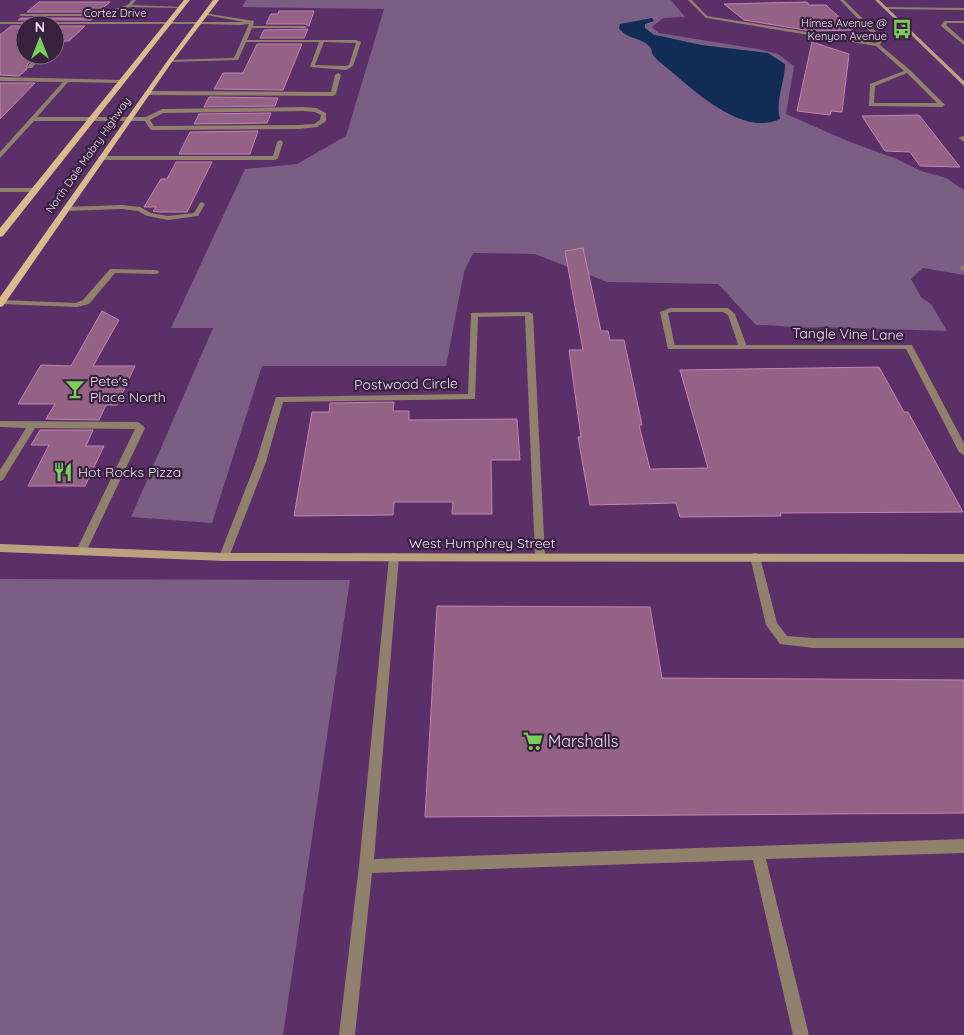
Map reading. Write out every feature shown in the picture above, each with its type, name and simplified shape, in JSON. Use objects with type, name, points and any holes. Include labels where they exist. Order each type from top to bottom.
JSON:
[{"type":"main road","name":"North Dale Mabry Highway","points":[[0,234],[168,22],[188,0]]},
{"type":"main road","points":[[207,11],[216,0]]},
{"type":"main road","name":"North Dale Mabry Highway","points":[[0,303],[147,93],[207,11]]},
{"type":"street","name":"Cortez Drive","points":[[128,6],[134,0]]},
{"type":"street","points":[[690,0],[706,18],[877,45],[908,71],[942,105],[871,105],[872,85],[908,71]]},
{"type":"street","points":[[842,0],[880,40],[877,45]]},
{"type":"street","points":[[877,0],[964,84]]},
{"type":"street","name":"Cortez Drive","points":[[128,6],[181,7]]},
{"type":"street","points":[[65,15],[98,15],[128,6]]},
{"type":"street","points":[[885,8],[964,9]]},
{"type":"street","points":[[207,11],[251,24],[305,27]]},
{"type":"street","name":"Cortez Drive","points":[[0,23],[168,22],[251,24]]},
{"type":"street","points":[[964,22],[946,22],[943,25],[964,44]]},
{"type":"street","points":[[170,61],[236,59],[246,41],[251,24]]},
{"type":"street","points":[[246,41],[322,41],[359,42],[352,66],[346,68],[312,66],[322,41]]},
{"type":"street","points":[[147,93],[333,94],[338,75]]},
{"type":"street","points":[[0,79],[123,81]]},
{"type":"street","points":[[0,156],[67,80]]},
{"type":"street","points":[[32,119],[147,119],[162,111],[303,109],[316,110],[324,114],[323,121],[314,126],[298,128],[152,128],[147,119]]},
{"type":"street","points":[[102,158],[275,158],[280,142]]},
{"type":"street","points":[[0,190],[36,190]]},
{"type":"street","points":[[66,208],[122,207],[140,209],[149,216],[168,218],[196,215],[202,204]]},
{"type":"street","points":[[0,303],[77,305],[86,302],[113,272],[156,272]]},
{"type":"street","name":"Tangle Vine Lane","points":[[742,347],[731,314],[725,310],[670,310],[664,312],[671,346],[742,347],[909,347],[964,452]]},
{"type":"street","name":"Postwood Circle","points":[[224,557],[261,462],[279,398],[472,397],[474,315],[529,314],[540,557]]},
{"type":"street","points":[[0,424],[137,425],[140,428],[81,551]]},
{"type":"street","points":[[0,478],[32,425]]},
{"type":"street","name":"West Humphrey Street","points":[[0,548],[224,557],[964,558]]},
{"type":"street","points":[[348,1035],[366,866],[394,557]]},
{"type":"street","points":[[755,557],[772,625],[784,641],[813,643],[964,643]]},
{"type":"street","points":[[366,866],[964,846]]},
{"type":"street","points":[[758,853],[801,1035]]},
{"type":"shaded area","points":[[246,0],[671,0],[685,17],[663,18],[652,27],[659,33],[778,54],[794,66],[786,114],[850,142],[897,159],[921,171],[946,178],[964,190],[964,275],[923,268],[911,279],[921,297],[931,304],[947,331],[756,325],[718,284],[607,282],[535,254],[473,253],[464,272],[446,366],[262,366],[212,523],[131,517],[213,328],[171,328],[245,169],[297,164],[346,136],[384,9],[242,7]]},
{"type":"shaded area","points":[[0,579],[350,580],[283,1035],[0,1035]]},
{"type":"water","points":[[652,18],[654,21],[645,24],[645,28],[654,35],[701,45],[768,53],[785,64],[779,98],[780,119],[766,123],[752,122],[737,118],[723,111],[696,92],[660,62],[653,55],[648,45],[625,34],[619,28],[620,24]]},
{"type":"building","points":[[39,2],[110,2],[98,12],[27,12]]},
{"type":"building","points":[[807,2],[809,5],[826,5],[853,30],[811,31],[744,20],[724,4]]},
{"type":"building","points":[[279,11],[314,11],[309,26],[305,24],[266,24],[271,14],[278,14]]},
{"type":"building","points":[[65,18],[94,18],[91,20],[65,20]]},
{"type":"building","points":[[11,26],[15,26],[15,65],[27,65],[27,69],[19,76],[0,75],[0,35]]},
{"type":"building","points":[[65,26],[85,26],[69,41],[65,41]]},
{"type":"building","points":[[308,29],[304,38],[260,38],[264,30]]},
{"type":"building","points":[[812,42],[849,54],[842,112],[831,111],[830,115],[797,111]]},
{"type":"building","points":[[257,44],[302,44],[283,90],[214,89],[223,73],[243,73]]},
{"type":"building","points":[[0,83],[35,83],[0,119]]},
{"type":"building","points":[[209,97],[278,98],[275,106],[204,107]]},
{"type":"building","points":[[271,113],[267,123],[194,124],[199,114]]},
{"type":"building","points":[[919,115],[960,167],[920,166],[910,152],[885,151],[862,116]]},
{"type":"building","points":[[258,131],[250,154],[179,154],[190,132]]},
{"type":"building","points":[[176,162],[212,162],[187,212],[158,212],[153,211],[156,207],[144,207],[161,179],[167,179]]},
{"type":"building","points":[[583,248],[601,331],[608,331],[610,340],[624,340],[642,425],[639,425],[650,469],[708,468],[680,370],[879,367],[904,412],[908,412],[963,512],[780,513],[781,516],[680,517],[676,503],[590,505],[578,437],[581,437],[569,350],[583,350],[565,251]]},
{"type":"building","name":"Pete's Place North","points":[[102,311],[119,320],[93,366],[135,366],[117,405],[106,405],[99,420],[46,419],[55,404],[18,404],[41,365],[71,366]]},
{"type":"building","points":[[394,402],[393,411],[409,411],[409,420],[517,419],[520,460],[491,460],[492,514],[452,514],[453,502],[394,502],[393,515],[294,516],[312,412],[329,412],[330,403]]},
{"type":"building","name":"Hot Rocks Pizza","points":[[40,430],[93,430],[86,446],[104,446],[85,486],[28,486],[49,445],[31,445]]},
{"type":"building","points":[[437,606],[650,607],[662,678],[964,680],[964,813],[425,817]]},
{"type":"place","name":"Himes Avenue @ Kenyon Avenue","points":[[902,29]]},
{"type":"place","name":"Pete's Place North","points":[[75,389]]},
{"type":"place","name":"Hot Rocks Pizza","points":[[63,472]]},
{"type":"place","name":"Marshalls","points":[[533,741]]}]
